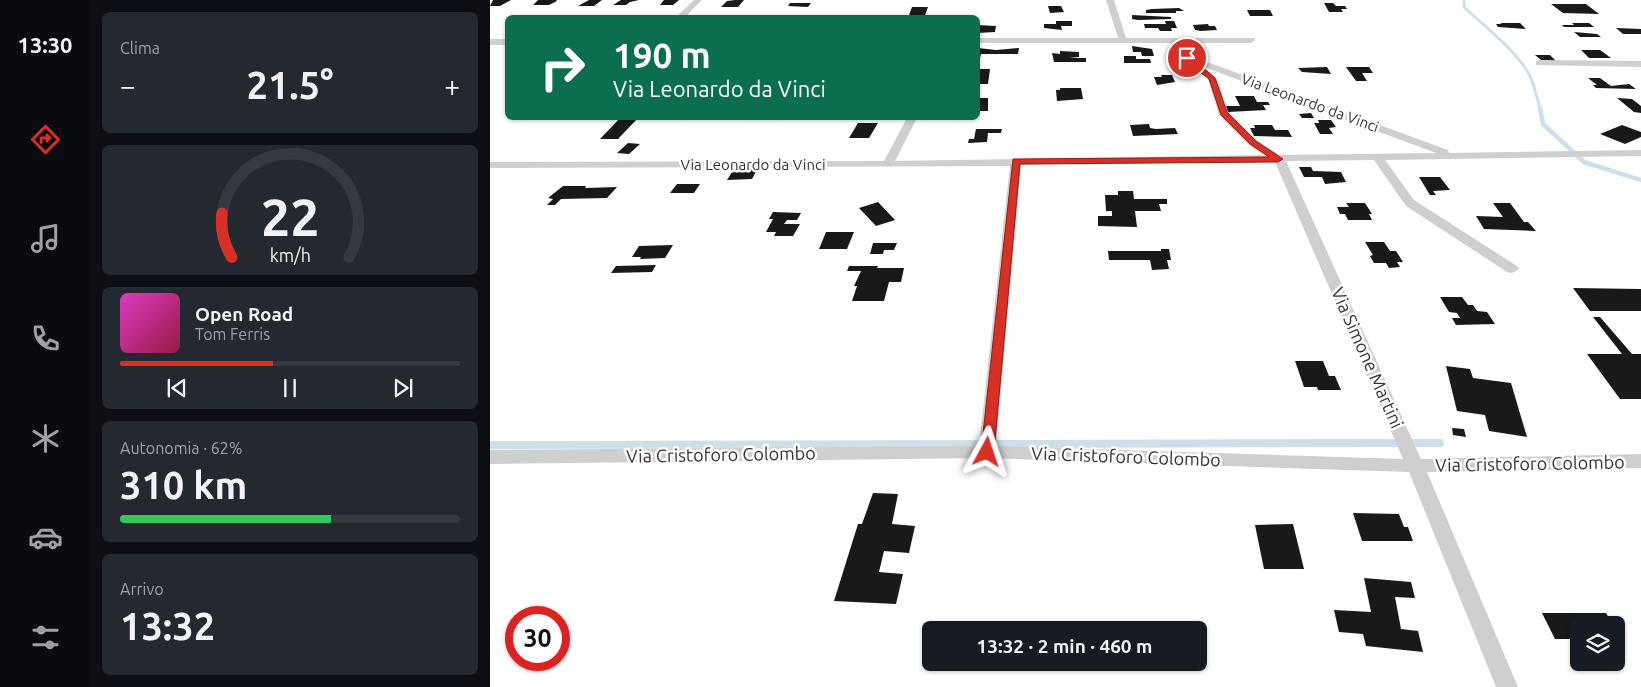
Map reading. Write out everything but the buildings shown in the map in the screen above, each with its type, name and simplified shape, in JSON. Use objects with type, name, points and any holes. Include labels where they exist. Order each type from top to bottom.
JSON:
[{"type":"street","points":[[682,15],[698,0]]},
{"type":"street","points":[[1110,0],[1123,41]]},
{"type":"street","points":[[1181,40],[1187,58],[1212,78],[1223,113],[1253,143],[1278,159]]},
{"type":"street","points":[[980,41],[1251,40]]},
{"type":"street","points":[[490,42],[505,42]]},
{"type":"street","name":"Via Leonardo da Vinci","points":[[1187,58],[1451,155]]},
{"type":"street","points":[[1539,63],[1641,64]]},
{"type":"street","points":[[1627,64],[1641,74]]},
{"type":"street","points":[[888,164],[911,120]]},
{"type":"street","name":"Via Leonardo da Vinci","points":[[490,165],[888,164],[1641,153]]},
{"type":"street","name":"Via Leonardo da Vinci","points":[[1378,158],[1410,203],[1512,270]]},
{"type":"street","name":"Via Simone Martini","points":[[1278,159],[1409,453],[1507,687]]},
{"type":"street","points":[[988,447],[1016,161]]},
{"type":"street","name":"Via Cristoforo Colombo","points":[[490,457],[988,447],[1409,453],[1641,461]]},
{"type":"waterway","points":[[1464,0],[1464,7],[1522,63],[1534,85],[1540,109]]},
{"type":"waterway","points":[[1540,108],[1543,124],[1584,162],[1641,180]]},
{"type":"waterway","points":[[490,445],[1440,443]]},
{"type":"route","points":[[987,452],[1016,161],[1278,159],[1253,143],[1223,113],[1212,78],[1187,58]]}]
